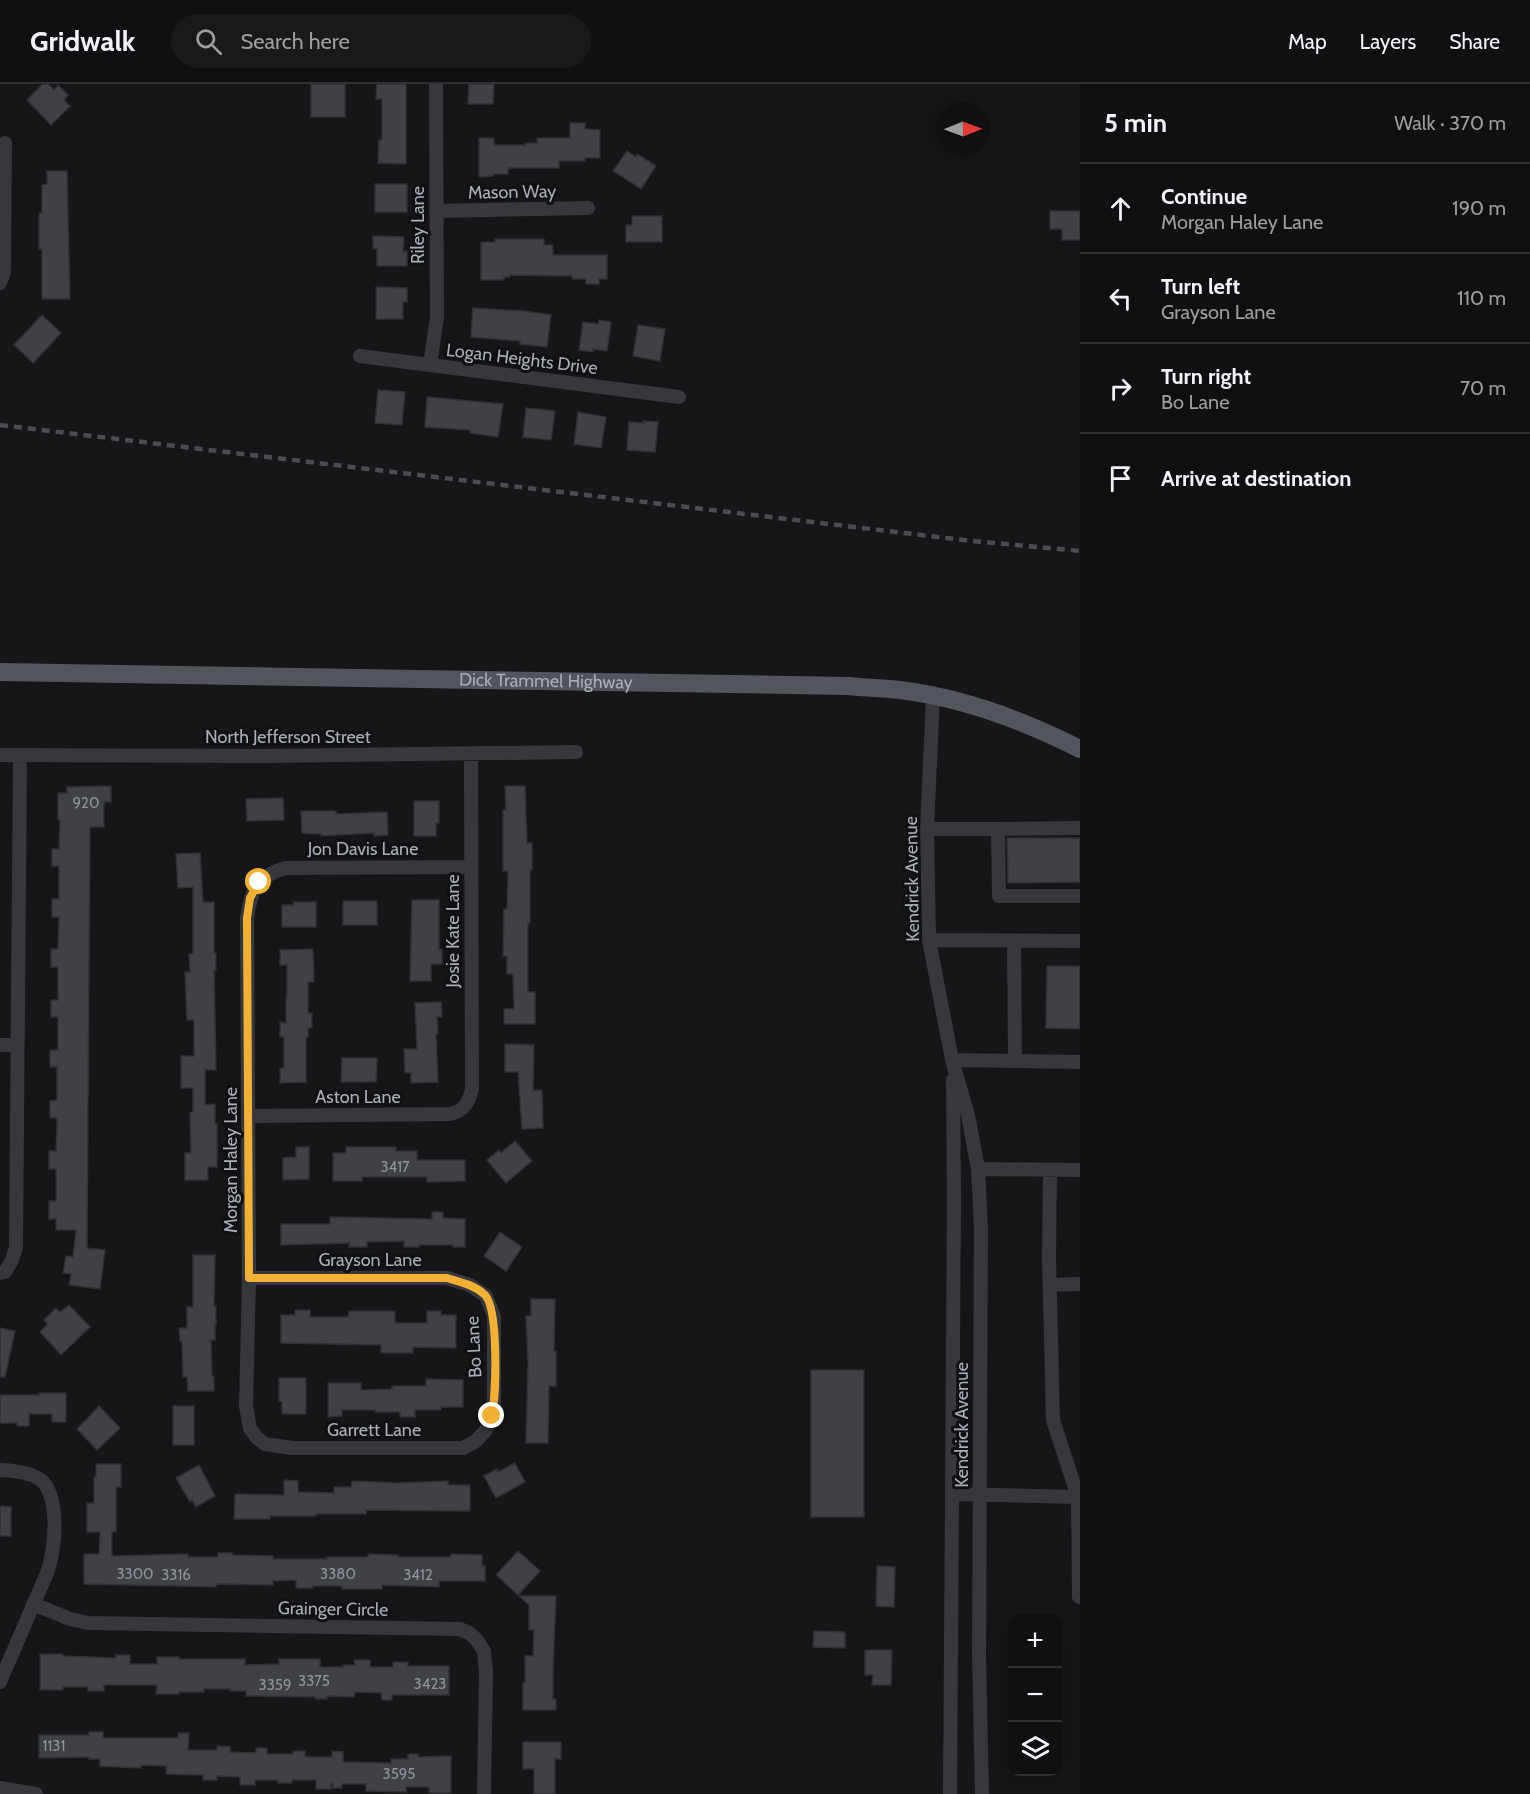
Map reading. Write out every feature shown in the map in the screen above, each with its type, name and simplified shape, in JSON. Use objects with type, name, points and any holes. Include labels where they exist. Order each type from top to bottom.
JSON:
[{"type":"main road","name":"Dick Trammel Highway","points":[[0,672],[849,686],[899,690],[950,699],[998,712],[1080,749]]},
{"type":"street","name":"Riley Lane","points":[[430,365],[437,317],[436,84]]},
{"type":"street","points":[[0,283],[4,273],[5,143]]},
{"type":"street","name":"Mason Way","points":[[436,211],[588,208]]},
{"type":"street","name":"Logan Heights Drive","points":[[360,356],[679,397]]},
{"type":"street","name":"Kendrick Avenue","points":[[933,696],[927,830],[929,940],[952,1060],[968,1115],[978,1169],[981,1228],[979,1653],[982,1794]]},
{"type":"street","name":"North Jefferson Street","points":[[0,755],[576,752]]},
{"type":"street","name":"Josie Kate Lane","points":[[465,1106],[470,1099],[472,1089],[471,754]]},
{"type":"street","points":[[3,1272],[12,1260],[16,1247],[20,755]]},
{"type":"street","points":[[927,830],[1080,828]]},
{"type":"street","points":[[998,829],[999,897],[1080,896]]},
{"type":"street","name":"Jon Davis Lane","points":[[259,882],[271,872],[285,868],[471,867]]},
{"type":"street","name":"Morgan Haley Lane","points":[[257,1438],[250,1428],[246,1406],[249,1278],[247,918],[250,898],[259,882]]},
{"type":"street","points":[[929,940],[1080,941]]},
{"type":"street","points":[[1014,941],[1015,1061]]},
{"type":"street","points":[[0,1046],[17,1045]]},
{"type":"street","points":[[952,1060],[1080,1062]]},
{"type":"street","name":"Kendrick Avenue","points":[[950,1794],[953,1494],[954,1116],[952,1060]]},
{"type":"street","name":"Aston Lane","points":[[249,1116],[450,1114],[459,1112],[465,1106]]},
{"type":"street","points":[[978,1169],[1080,1170]]},
{"type":"street","points":[[1050,1170],[1053,1420],[1078,1497],[1079,1597]]},
{"type":"street","name":"Grayson Lane","points":[[249,1278],[447,1278],[470,1285],[486,1296]]},
{"type":"street","points":[[1050,1285],[1080,1284]]},
{"type":"street","name":"Bo Lane","points":[[486,1296],[494,1316],[495,1402],[486,1430]]},
{"type":"street","name":"Garrett Lane","points":[[257,1438],[265,1444],[292,1448],[464,1448],[476,1441],[486,1430]]},
{"type":"street","points":[[0,1470],[13,1470],[43,1481],[52,1501],[54,1540],[52,1557],[0,1682]]},
{"type":"street","points":[[953,1494],[1078,1497]]},
{"type":"street","name":"Grainger Circle","points":[[33,1604],[70,1619],[88,1623],[459,1629],[476,1639],[484,1651],[486,1672],[484,1794]]},
{"type":"street","points":[[0,1788],[36,1794]]},
{"type":"building","points":[[43,84],[48,84],[54,90],[58,85],[68,95],[64,100],[70,106],[51,125],[27,100]]},
{"type":"building","points":[[311,84],[345,84],[345,117],[311,117]]},
{"type":"building","points":[[377,84],[406,84],[406,164],[378,163],[379,140],[382,140],[382,99],[376,99]]},
{"type":"building","points":[[469,84],[494,84],[493,104],[468,104]]},
{"type":"building","points":[[570,123],[585,123],[585,129],[600,130],[600,158],[585,158],[585,161],[559,161],[559,168],[508,168],[508,174],[479,177],[479,138],[494,138],[494,145],[525,145],[525,143],[537,143],[537,138],[570,138]]},
{"type":"building","points":[[627,151],[636,157],[637,154],[656,166],[641,189],[613,171]]},
{"type":"building","points":[[47,171],[67,171],[70,299],[42,299],[39,213],[42,213],[42,185],[47,184]]},
{"type":"building","points":[[375,184],[407,184],[407,212],[375,212]]},
{"type":"building","points":[[1050,211],[1080,211],[1080,240],[1062,240],[1062,229],[1050,229]]},
{"type":"building","points":[[632,216],[662,216],[662,242],[626,242],[626,225],[632,225]]},
{"type":"building","points":[[373,236],[404,237],[403,252],[407,251],[407,266],[377,266],[377,249],[373,249]]},
{"type":"building","points":[[495,239],[544,239],[544,245],[553,245],[553,255],[607,255],[607,279],[599,279],[599,284],[586,284],[586,279],[572,279],[572,276],[510,275],[510,277],[504,277],[504,280],[481,280],[481,242],[495,242]]},
{"type":"building","points":[[376,287],[407,288],[407,302],[403,302],[403,319],[376,319]]},
{"type":"building","points":[[473,308],[551,315],[547,347],[520,344],[520,341],[471,337]]},
{"type":"building","points":[[42,315],[61,333],[33,363],[14,345]]},
{"type":"building","points":[[599,320],[611,322],[607,351],[579,350],[583,322],[598,324]]},
{"type":"building","points":[[638,325],[665,329],[660,361],[633,356]]},
{"type":"building","points":[[378,390],[405,392],[402,425],[375,423]]},
{"type":"building","points":[[427,397],[503,404],[498,437],[470,433],[470,430],[425,427]]},
{"type":"building","points":[[526,408],[555,411],[551,440],[523,437]]},
{"type":"building","points":[[578,412],[606,417],[601,448],[574,444]]},
{"type":"building","points":[[643,421],[658,422],[655,452],[627,450],[629,422],[643,423]]},
{"type":"building","points":[[111,786],[111,802],[104,802],[104,827],[90,827],[87,1248],[105,1250],[100,1289],[69,1285],[71,1274],[63,1273],[66,1256],[73,1257],[76,1230],[56,1230],[56,1219],[49,1219],[49,1201],[56,1201],[56,1169],[49,1169],[49,1151],[56,1151],[57,1129],[57,1118],[50,1118],[50,1101],[57,1100],[57,1067],[50,1067],[50,1050],[58,1050],[58,1017],[51,1017],[51,1000],[58,1000],[58,967],[51,967],[51,949],[58,949],[59,917],[52,917],[52,899],[59,899],[59,866],[52,866],[52,849],[59,849],[58,793],[67,793],[67,787]]},
{"type":"building","points":[[505,786],[525,786],[527,843],[532,843],[530,923],[528,923],[528,992],[535,992],[535,1024],[504,1024],[504,1009],[514,1009],[513,974],[507,974],[507,956],[503,956],[508,871],[503,871]]},
{"type":"building","points":[[283,798],[284,820],[247,821],[246,799]]},
{"type":"building","points":[[414,801],[439,801],[439,823],[436,823],[436,836],[414,836]]},
{"type":"building","points":[[301,811],[336,811],[336,814],[387,812],[388,835],[374,836],[374,833],[321,836],[321,834],[302,833]]},
{"type":"building","points":[[1007,838],[1080,838],[1080,882],[1008,883]]},
{"type":"building","points":[[200,853],[203,902],[214,902],[216,1070],[205,1070],[205,1105],[215,1104],[217,1167],[208,1167],[208,1180],[185,1180],[185,1153],[191,1153],[190,1113],[193,1112],[193,1088],[181,1088],[181,1056],[194,1056],[194,1020],[187,1020],[185,972],[190,972],[189,954],[193,954],[193,887],[178,888],[176,854]]},
{"type":"building","points":[[412,900],[439,900],[439,949],[442,949],[442,964],[431,964],[431,981],[410,981]]},
{"type":"building","points":[[343,901],[377,901],[377,925],[343,925]]},
{"type":"building","points":[[294,902],[316,902],[316,927],[282,927],[282,905],[293,905]]},
{"type":"building","points":[[313,949],[314,982],[308,982],[308,1013],[312,1013],[312,1028],[308,1028],[308,1037],[306,1037],[306,1082],[280,1083],[280,1068],[284,1068],[284,1037],[280,1037],[280,1022],[286,1023],[287,965],[280,965],[280,950]]},
{"type":"building","points":[[1047,966],[1080,966],[1080,1029],[1046,1028]]},
{"type":"building","points":[[441,1002],[442,1017],[437,1017],[438,1034],[436,1034],[438,1082],[411,1083],[411,1073],[405,1073],[404,1049],[417,1049],[415,1003]]},
{"type":"building","points":[[505,1044],[534,1045],[533,1090],[542,1090],[543,1128],[522,1129],[518,1072],[505,1072]]},
{"type":"building","points":[[342,1058],[377,1058],[376,1082],[341,1082]]},
{"type":"building","points":[[515,1141],[532,1161],[506,1183],[487,1160],[499,1150],[501,1153]]},
{"type":"building","points":[[296,1147],[309,1147],[309,1179],[283,1180],[283,1158],[296,1157]]},
{"type":"building","points":[[346,1147],[396,1147],[396,1151],[417,1151],[417,1160],[465,1160],[465,1181],[427,1182],[427,1177],[362,1177],[362,1181],[333,1181],[333,1153],[346,1153]]},
{"type":"building","points":[[432,1212],[443,1212],[443,1218],[465,1219],[465,1247],[419,1245],[419,1247],[404,1247],[404,1241],[367,1242],[367,1247],[349,1247],[349,1243],[281,1245],[281,1224],[330,1224],[330,1217],[432,1219]]},
{"type":"building","points":[[500,1232],[522,1247],[506,1271],[484,1256]]},
{"type":"building","points":[[193,1255],[215,1255],[216,1325],[215,1340],[211,1340],[214,1391],[188,1391],[187,1377],[183,1377],[182,1341],[180,1341],[179,1328],[187,1328],[187,1307],[193,1307]]},
{"type":"building","points":[[531,1299],[555,1299],[556,1386],[549,1386],[548,1443],[526,1443],[528,1363],[526,1316],[531,1316]]},
{"type":"building","points":[[69,1305],[90,1327],[61,1355],[40,1332],[48,1324],[44,1320],[56,1308],[60,1312]]},
{"type":"building","points":[[295,1310],[310,1310],[310,1317],[348,1317],[349,1311],[395,1311],[395,1323],[427,1323],[427,1311],[441,1311],[441,1315],[456,1315],[456,1348],[413,1347],[413,1353],[381,1353],[381,1345],[281,1343],[281,1315],[295,1315]]},
{"type":"building","points":[[0,1328],[15,1331],[5,1377],[0,1377]]},
{"type":"building","points":[[811,1370],[864,1370],[864,1517],[811,1517]]},
{"type":"building","points":[[279,1378],[306,1378],[306,1414],[282,1414],[282,1402],[279,1401]]},
{"type":"building","points":[[426,1379],[463,1380],[463,1407],[415,1410],[415,1417],[400,1417],[400,1412],[342,1410],[342,1416],[328,1417],[328,1383],[361,1383],[361,1390],[392,1389],[392,1386],[426,1386]]},
{"type":"building","points":[[39,1393],[66,1393],[66,1422],[52,1422],[52,1414],[29,1414],[29,1426],[0,1423],[0,1395],[39,1395]]},
{"type":"building","points":[[99,1406],[120,1428],[97,1450],[77,1429]]},
{"type":"building","points":[[173,1406],[194,1406],[194,1445],[173,1445]]},
{"type":"building","points":[[515,1463],[525,1482],[496,1498],[484,1476]]},
{"type":"building","points":[[96,1464],[121,1464],[121,1487],[116,1487],[116,1532],[112,1532],[112,1556],[188,1554],[188,1557],[218,1557],[218,1553],[232,1553],[232,1555],[273,1556],[273,1559],[327,1559],[327,1557],[368,1557],[368,1554],[398,1555],[398,1557],[482,1555],[482,1566],[485,1565],[485,1581],[439,1581],[439,1587],[382,1585],[382,1589],[342,1589],[342,1586],[296,1588],[296,1580],[273,1581],[273,1585],[216,1584],[216,1587],[84,1584],[84,1554],[99,1554],[100,1532],[87,1532],[87,1503],[94,1503]]},
{"type":"building","points":[[199,1465],[215,1496],[196,1507],[192,1500],[190,1502],[176,1478]]},
{"type":"building","points":[[284,1480],[298,1481],[298,1492],[334,1493],[334,1487],[351,1487],[352,1481],[397,1483],[448,1481],[448,1485],[470,1485],[470,1511],[366,1510],[366,1514],[316,1514],[316,1516],[270,1516],[270,1519],[234,1519],[235,1494],[284,1495]]},
{"type":"building","points":[[0,1506],[11,1507],[11,1536],[0,1536]]},
{"type":"building","points":[[518,1551],[540,1571],[518,1595],[496,1575]]},
{"type":"building","points":[[877,1566],[895,1567],[894,1607],[876,1606]]},
{"type":"building","points":[[519,1596],[556,1596],[553,1699],[556,1699],[556,1710],[523,1710],[525,1656],[533,1656],[534,1630],[529,1630],[529,1605]]},
{"type":"building","points":[[814,1631],[845,1632],[845,1648],[813,1647]]},
{"type":"building","points":[[865,1650],[892,1650],[891,1685],[872,1685],[873,1675],[865,1675]]},
{"type":"building","points":[[40,1654],[115,1658],[116,1655],[130,1655],[130,1664],[157,1664],[157,1657],[179,1657],[179,1659],[245,1659],[245,1665],[279,1664],[279,1659],[320,1659],[320,1667],[355,1665],[354,1660],[370,1660],[370,1667],[393,1667],[393,1662],[408,1662],[408,1666],[449,1666],[449,1695],[392,1695],[392,1700],[382,1700],[381,1693],[355,1692],[354,1697],[327,1696],[327,1699],[315,1699],[315,1697],[246,1696],[246,1691],[230,1691],[230,1689],[156,1694],[157,1685],[104,1685],[104,1691],[88,1691],[88,1687],[40,1690]]},
{"type":"building","points":[[89,1732],[103,1732],[103,1738],[178,1738],[178,1733],[189,1733],[188,1750],[217,1750],[217,1746],[230,1747],[230,1752],[256,1753],[256,1748],[267,1748],[267,1754],[293,1754],[293,1751],[305,1751],[305,1757],[332,1757],[332,1751],[343,1752],[343,1762],[391,1763],[391,1759],[408,1759],[408,1754],[418,1754],[418,1757],[451,1756],[451,1793],[429,1793],[429,1787],[406,1787],[406,1792],[366,1791],[366,1784],[342,1784],[342,1788],[333,1788],[331,1784],[331,1789],[316,1789],[316,1780],[292,1780],[292,1783],[278,1783],[278,1780],[255,1780],[255,1785],[240,1785],[240,1777],[217,1776],[217,1780],[203,1780],[203,1775],[166,1774],[166,1766],[141,1765],[141,1768],[100,1766],[100,1759],[89,1759],[89,1757],[39,1758],[39,1735],[89,1735]]},
{"type":"building","points":[[523,1742],[561,1742],[561,1759],[555,1759],[555,1794],[534,1794],[534,1769],[523,1769]]},
{"type":"railway","points":[[0,425],[963,540],[1080,551]]},
{"type":"route","points":[[259,882],[250,898],[247,918],[249,1278],[447,1278],[470,1285],[486,1296],[494,1316],[495,1402],[492,1416]]}]
